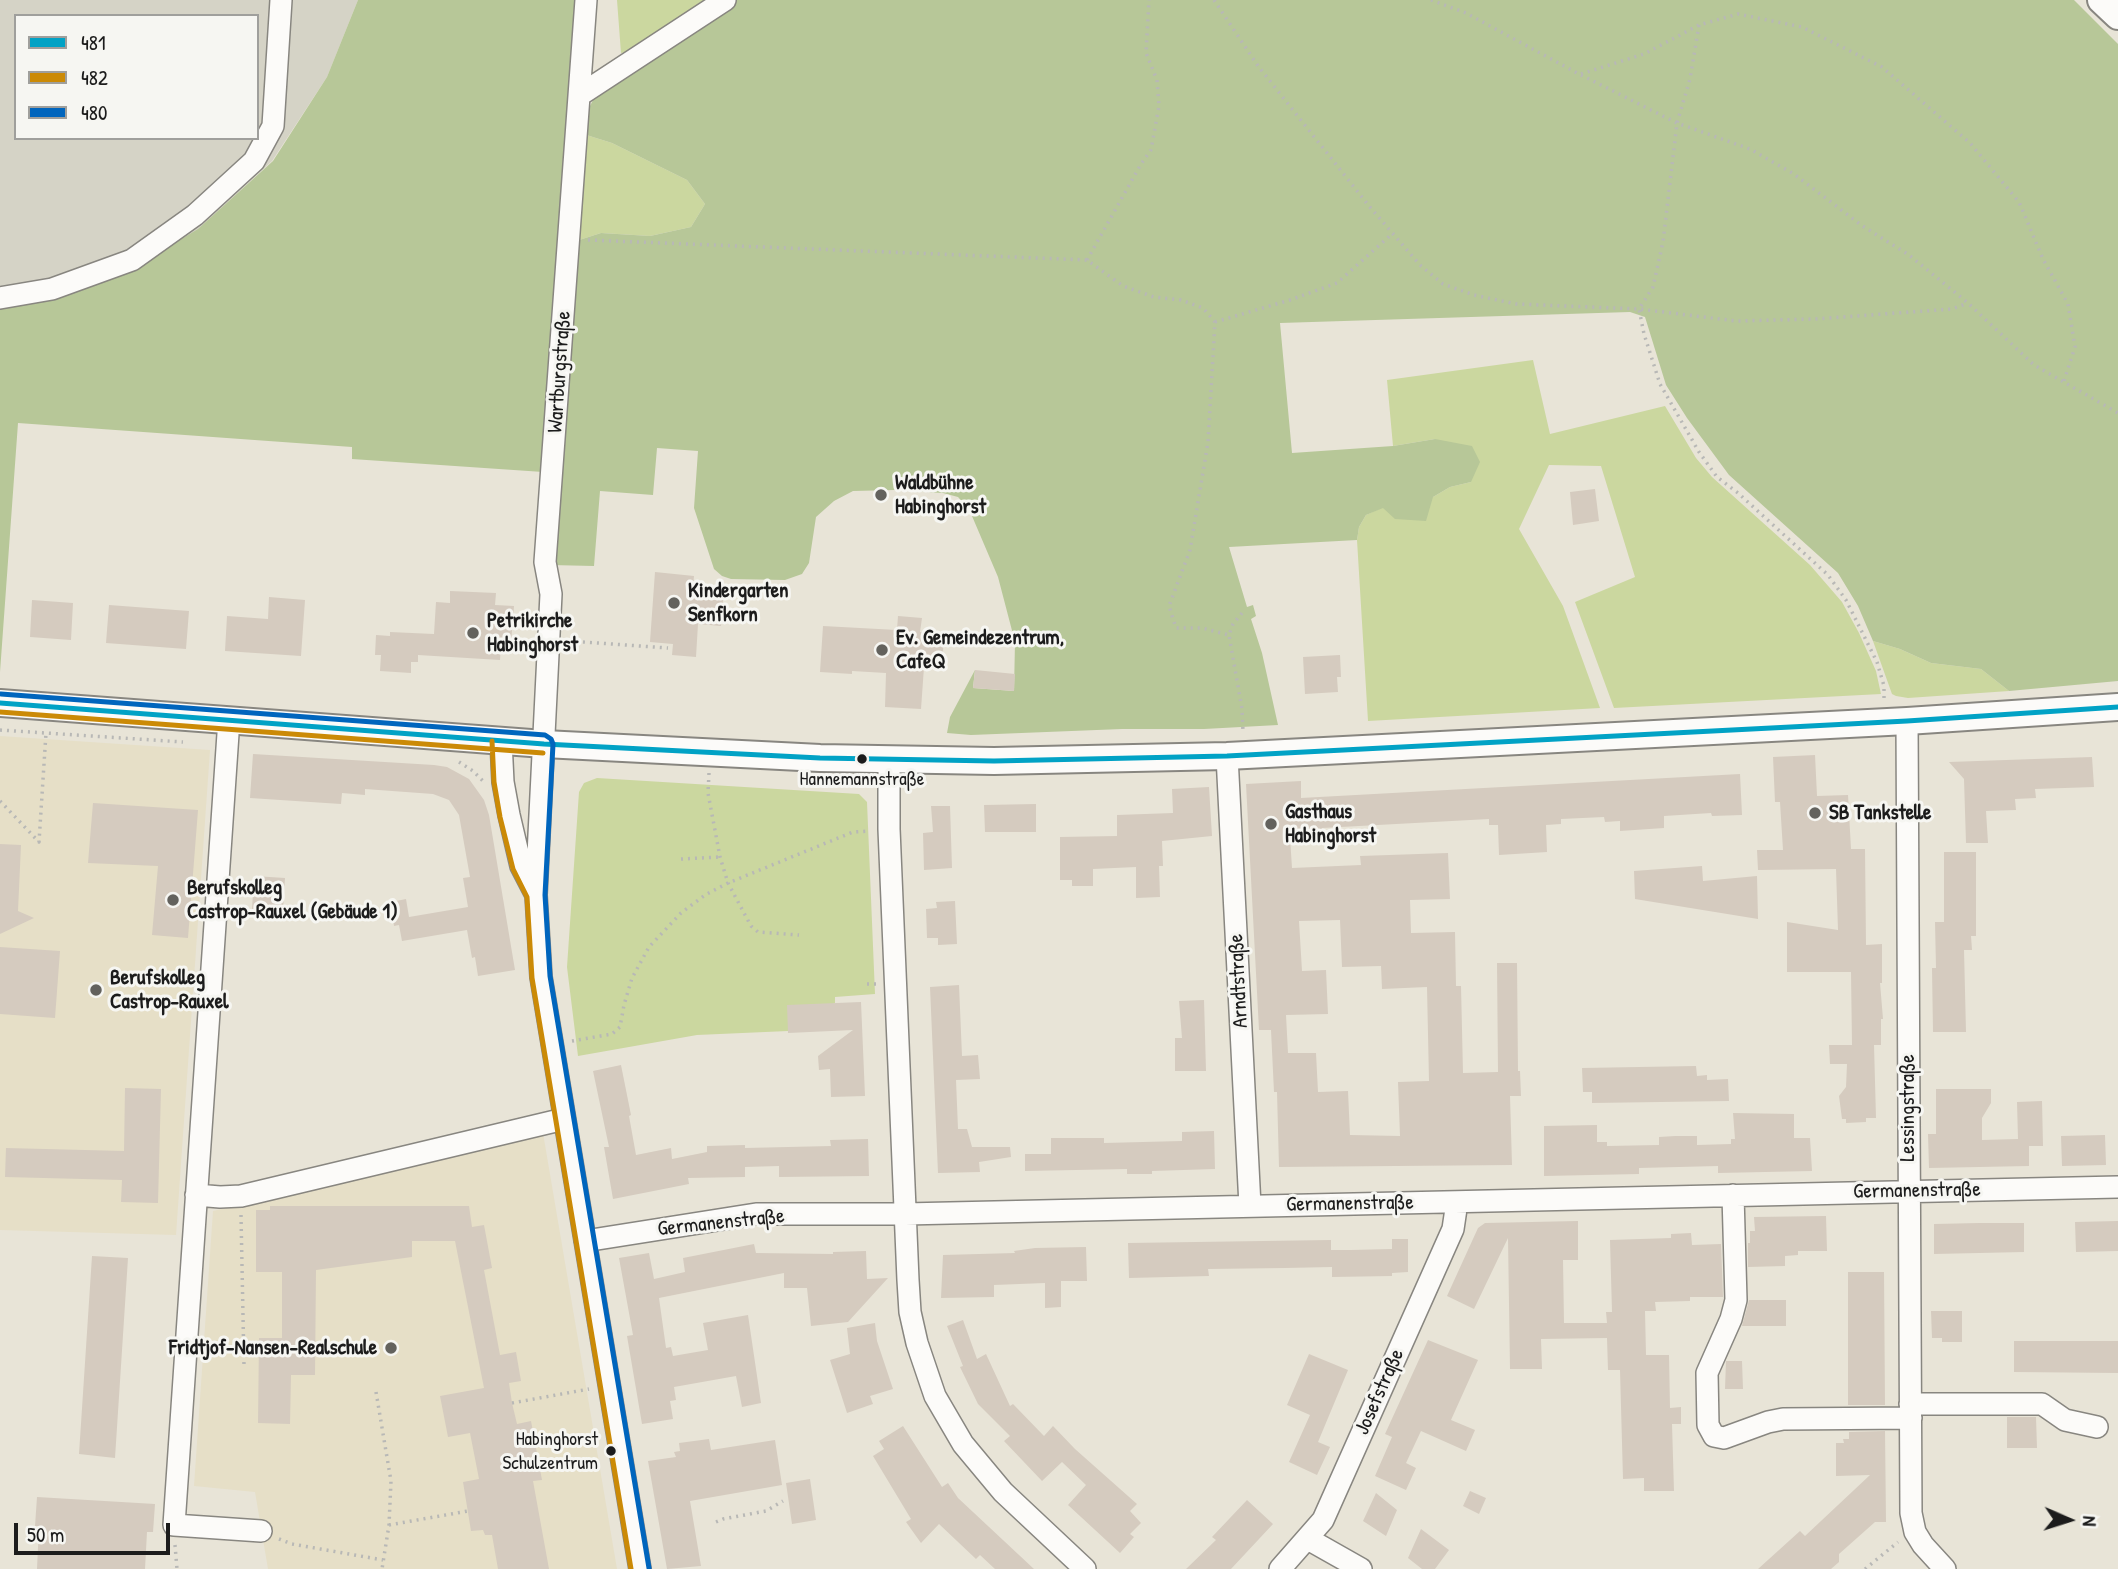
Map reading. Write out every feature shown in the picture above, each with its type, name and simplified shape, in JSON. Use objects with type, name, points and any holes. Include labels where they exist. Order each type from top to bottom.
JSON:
[{"type":"main road","points":[[2101,0],[2118,16]]},
{"type":"main road","points":[[0,703],[544,744],[889,761],[1236,755],[2118,707]]},
{"type":"street","points":[[0,298],[52,289],[132,260],[195,215],[254,161],[273,126],[281,0]]},
{"type":"street","name":"Wartburgstraße","points":[[586,0],[545,562],[551,594],[536,895],[540,967],[551,1044],[640,1569]]},
{"type":"street","points":[[580,95],[725,0]]},
{"type":"street","points":[[229,719],[174,1525],[261,1531]]},
{"type":"street","name":"Lessingstraße","points":[[1896,721],[1908,1191],[1911,1513],[1915,1532]]},
{"type":"street","points":[[501,741],[503,782],[520,866],[536,895]]},
{"type":"street","name":"Arndtstraße","points":[[1236,755],[1250,1206]]},
{"type":"street","points":[[889,761],[889,829],[910,1312],[926,1373],[946,1417],[982,1469],[1085,1569]]},
{"type":"street","points":[[196,1195],[220,1198],[241,1196],[564,1119]]},
{"type":"street","name":"Germanenstraße","points":[[584,1241],[756,1214],[905,1214],[2118,1187]]},
{"type":"street","points":[[1733,1195],[1736,1300],[1731,1319],[1707,1373],[1708,1426],[1714,1436],[1724,1438],[1783,1419],[2042,1404],[2065,1420],[2097,1427]]},
{"type":"street","name":"Josefstraße","points":[[1280,1569],[1323,1520],[1452,1229],[1457,1202]]},
{"type":"street","points":[[1915,1532],[1945,1569]]},
{"type":"street","points":[[1308,1539],[1361,1569]]},
{"type":"path","points":[[1087,260],[1151,150],[1159,106],[1157,80],[1146,53],[1149,0]]},
{"type":"path","points":[[1214,0],[1258,66],[1369,206],[1420,265],[1443,284],[1474,295],[1536,306],[1639,309],[1737,321],[1815,319],[1927,311],[1952,309],[1968,303]]},
{"type":"path","points":[[1431,0],[1466,13],[1677,123],[1750,149],[1794,174],[1861,225],[1909,255],[1968,303],[2034,365],[2063,384],[2118,413]]},
{"type":"path","points":[[1579,74],[1644,54],[1699,24],[1738,14],[1802,27],[1882,67],[1970,143],[2019,202],[2043,258],[2068,304],[2075,347],[2063,384]]},
{"type":"path","points":[[1699,24],[1690,79],[1677,123],[1663,242],[1653,287],[1639,309],[1660,384],[1699,452],[1717,477],[1828,575],[1846,600],[1877,662],[1896,721]]},
{"type":"path","points":[[1215,322],[1290,300],[1336,282],[1393,233]]},
{"type":"path","points":[[569,239],[1087,260],[1123,286],[1154,297],[1181,300],[1203,308],[1215,322],[1208,442],[1190,550],[1169,606],[1176,628],[1202,628],[1229,635]]},
{"type":"path","points":[[1236,755],[1242,709],[1229,635],[1233,624],[1242,613]]},
{"type":"path","points":[[549,639],[668,648]]},
{"type":"path","points":[[0,801],[39,842],[48,705]]},
{"type":"path","points":[[0,730],[185,743]]},
{"type":"path","points":[[709,752],[708,793],[719,857],[728,883],[751,926],[758,932],[799,935]]},
{"type":"path","points":[[453,759],[473,771],[483,782],[503,782]]},
{"type":"path","points":[[551,1044],[612,1034],[620,1027],[632,978],[649,947],[681,914],[705,895],[853,832],[889,829]]},
{"type":"path","points":[[681,859],[719,857]]},
{"type":"path","points":[[241,1196],[244,1366]]},
{"type":"path","points":[[512,1403],[609,1386]]},
{"type":"path","points":[[376,1392],[391,1481],[389,1525],[382,1569]]},
{"type":"path","points":[[716,1522],[723,1518],[766,1511],[783,1501]]},
{"type":"path","points":[[389,1525],[468,1511]]},
{"type":"path","points":[[261,1531],[292,1544],[383,1560]]},
{"type":"path","points":[[1865,1569],[1906,1536],[1915,1532]]},
{"type":"shaded area","points":[[0,0],[358,0],[327,77],[272,161],[198,230],[133,268],[0,305]]},
{"type":"shaded area","name":"Berufskolleg Castrop-Rauxel","points":[[0,736],[210,750],[176,1235],[0,1230]]},
{"type":"shaded area","name":"Fridtjof-Nansen-Realschule","points":[[543,1133],[617,1569],[268,1569],[255,1492],[194,1486],[213,1211]]},
{"type":"green space","points":[[358,0],[577,0],[543,472],[352,459],[352,447],[18,423],[0,672],[0,305],[133,268],[198,229],[273,161],[327,77]]},
{"type":"green space","points":[[617,0],[719,0],[637,51],[621,53]]},
{"type":"green space","points":[[734,0],[2074,0],[2118,44],[2118,681],[2009,691],[1981,669],[1931,663],[1873,641],[1858,606],[1838,573],[1729,475],[1666,385],[1645,317],[1630,312],[1280,323],[1292,453],[1393,446],[1435,439],[1472,446],[1480,462],[1471,482],[1450,487],[1433,497],[1426,521],[1395,519],[1383,508],[1366,515],[1359,527],[1357,540],[1229,547],[1247,607],[1253,605],[1256,616],[1251,619],[1262,653],[1278,725],[971,735],[947,733],[950,717],[975,670],[973,688],[1014,691],[1015,642],[998,577],[969,509],[958,497],[943,493],[853,491],[834,501],[816,517],[809,563],[802,574],[785,580],[731,579],[714,569],[694,508],[698,451],[657,448],[653,495],[600,491],[594,566],[550,565],[573,242],[601,233],[650,236],[691,227],[705,204],[687,180],[612,143],[580,133],[583,120],[597,92]]},
{"type":"green space","points":[[580,133],[612,143],[687,180],[705,204],[691,227],[650,236],[601,233],[573,242]]},
{"type":"green space","points":[[1533,360],[1550,434],[1665,406],[1696,458],[1712,477],[1810,565],[1842,602],[1876,671],[1881,694],[1614,708],[1575,602],[1635,577],[1601,466],[1549,465],[1519,529],[1563,606],[1600,708],[1368,721],[1357,540],[1359,527],[1366,515],[1383,507],[1433,497],[1450,487],[1471,482],[1435,439],[1393,446],[1387,380]]},
{"type":"green space","points":[[1873,641],[1931,663],[1981,669],[2009,691],[1908,698],[1896,696],[1892,694]]},
{"type":"green space","points":[[597,778],[859,794],[867,802],[875,994],[835,997],[835,1003],[788,1031],[697,1035],[578,1056],[567,967],[579,792],[584,783]]},
{"type":"building","points":[[1595,489],[1599,521],[1573,525],[1570,492]]},
{"type":"building","points":[[655,572],[694,576],[692,597],[723,600],[721,626],[698,624],[696,657],[672,655],[673,644],[650,642]]},
{"type":"building","name":"Petrikirche Habinghorst","points":[[450,591],[496,593],[495,605],[514,606],[511,643],[501,642],[500,660],[418,655],[418,662],[411,662],[411,673],[380,671],[381,655],[375,655],[376,635],[390,636],[390,632],[434,634],[436,602],[450,603]]},
{"type":"building","points":[[269,597],[305,600],[301,656],[225,651],[227,616],[268,619]]},
{"type":"building","points":[[32,600],[73,603],[71,640],[30,637]]},
{"type":"building","points":[[109,605],[189,611],[186,649],[106,643]]},
{"type":"building","name":"Ev. Gemeindezentrum, CafeQ","points":[[898,616],[922,618],[920,632],[944,634],[942,668],[924,667],[921,709],[885,707],[886,673],[820,672],[823,626],[897,630]]},
{"type":"building","points":[[1340,655],[1341,677],[1337,677],[1338,692],[1305,694],[1303,657]]},
{"type":"building","points":[[975,670],[1015,674],[1014,691],[973,688]]},
{"type":"building","points":[[253,754],[434,765],[447,767],[469,779],[484,800],[489,815],[515,970],[478,976],[467,930],[402,941],[399,925],[394,926],[391,902],[406,899],[409,917],[468,907],[463,878],[470,877],[459,815],[449,800],[433,794],[365,789],[365,795],[342,793],[341,804],[250,798]]},
{"type":"building","points":[[1815,755],[1817,796],[1848,795],[1851,849],[1865,849],[1866,945],[1882,944],[1881,1045],[1874,1045],[1876,1118],[1866,1118],[1866,1122],[1846,1123],[1846,1119],[1842,1119],[1839,1096],[1846,1087],[1847,1064],[1830,1064],[1829,1045],[1852,1045],[1851,972],[1787,972],[1787,922],[1838,930],[1836,869],[1758,870],[1757,850],[1783,850],[1780,802],[1775,802],[1773,757]]},
{"type":"building","points":[[2092,757],[2094,787],[2035,789],[2036,798],[2015,799],[2016,810],[1986,811],[1988,843],[1966,843],[1964,779],[1949,762]]},
{"type":"building","points":[[1740,774],[1742,815],[1712,816],[1711,813],[1664,816],[1664,828],[1620,831],[1620,821],[1605,822],[1604,817],[1561,819],[1561,824],[1546,825],[1547,852],[1499,855],[1498,825],[1489,825],[1489,819],[1322,828],[1323,832],[1290,837],[1292,868],[1361,865],[1360,856],[1448,853],[1450,899],[1410,900],[1411,933],[1455,932],[1456,986],[1461,986],[1463,1073],[1498,1072],[1497,963],[1517,963],[1518,1071],[1521,1096],[1510,1096],[1512,1165],[1279,1167],[1277,1092],[1274,1092],[1271,1030],[1259,1030],[1246,784],[1301,781],[1301,798]],"holes":[[[1340,920],[1342,967],[1381,966],[1382,989],[1427,987],[1429,1081],[1398,1082],[1400,1136],[1350,1135],[1348,1091],[1318,1092],[1316,1053],[1288,1053],[1286,1015],[1328,1014],[1326,970],[1302,971],[1299,921]]]},
{"type":"building","points":[[1209,787],[1212,836],[1162,841],[1163,866],[1159,866],[1160,897],[1136,898],[1136,867],[1093,869],[1093,886],[1072,886],[1072,880],[1060,880],[1060,837],[1117,836],[1117,815],[1173,813],[1172,789]]},
{"type":"building","name":"Berufskolleg Castrop-Rauxel (Gebäude 1)","points":[[93,803],[198,810],[188,938],[152,935],[158,866],[88,863]]},
{"type":"building","points":[[1036,804],[1036,832],[985,832],[984,805]]},
{"type":"building","points":[[931,806],[950,806],[952,868],[924,870],[923,833],[933,832]]},
{"type":"building","points":[[0,844],[21,845],[18,911],[34,918],[0,934]]},
{"type":"building","points":[[1944,852],[1976,852],[1976,936],[1971,936],[1972,950],[1964,950],[1966,1032],[1933,1032],[1932,968],[1936,968],[1935,922],[1944,922]]},
{"type":"building","points":[[1702,866],[1703,881],[1757,876],[1758,919],[1635,899],[1634,871]]},
{"type":"building","points":[[254,876],[285,878],[283,911],[252,909]]},
{"type":"building","points":[[955,901],[957,944],[938,945],[938,938],[927,938],[926,909],[937,908],[936,902]]},
{"type":"building","points":[[0,947],[60,951],[55,1018],[0,1014]]},
{"type":"building","points":[[959,985],[962,1056],[978,1055],[980,1079],[956,1080],[958,1129],[967,1129],[972,1147],[1010,1147],[1011,1157],[979,1162],[980,1172],[938,1173],[930,987]]},
{"type":"building","points":[[1204,1000],[1206,1071],[1175,1071],[1175,1038],[1182,1038],[1179,1001]]},
{"type":"building","points":[[861,1002],[865,1096],[831,1097],[830,1069],[819,1070],[818,1056],[853,1030],[788,1033],[787,1005]]},
{"type":"building","points":[[621,1065],[636,1155],[671,1148],[672,1159],[707,1152],[707,1146],[831,1146],[830,1140],[868,1139],[869,1176],[779,1177],[779,1166],[745,1167],[745,1177],[688,1178],[689,1184],[613,1199],[604,1147],[609,1147],[593,1071]]},
{"type":"building","points":[[1696,1066],[1697,1076],[1707,1075],[1707,1080],[1728,1079],[1729,1101],[1592,1103],[1592,1092],[1583,1092],[1582,1068]]},
{"type":"building","points":[[125,1088],[161,1089],[158,1203],[121,1202],[122,1180],[5,1177],[6,1148],[124,1151]]},
{"type":"building","points":[[1936,1089],[1991,1089],[1991,1103],[1982,1118],[1982,1140],[2018,1139],[2017,1102],[2042,1101],[2043,1146],[2029,1146],[2029,1166],[1929,1168],[1928,1134],[1936,1134]]},
{"type":"building","points":[[1733,1113],[1794,1114],[1794,1138],[1810,1138],[1812,1171],[1718,1173],[1718,1166],[1639,1168],[1639,1174],[1544,1176],[1544,1126],[1597,1125],[1597,1142],[1607,1142],[1607,1146],[1659,1145],[1659,1137],[1675,1136],[1697,1136],[1697,1145],[1731,1144],[1731,1139],[1735,1139]]},
{"type":"building","points":[[1214,1131],[1215,1169],[1152,1171],[1152,1174],[1127,1174],[1127,1169],[1025,1171],[1025,1154],[1051,1154],[1051,1138],[1104,1138],[1104,1143],[1182,1141],[1182,1132]]},
{"type":"building","points":[[2105,1135],[2106,1165],[2062,1166],[2061,1136]]},
{"type":"building","points":[[270,1206],[469,1206],[472,1227],[484,1225],[492,1268],[484,1270],[500,1355],[516,1352],[521,1381],[509,1383],[512,1403],[517,1424],[531,1421],[542,1480],[533,1481],[549,1569],[498,1569],[492,1535],[485,1535],[483,1530],[471,1531],[463,1482],[479,1479],[470,1433],[448,1437],[440,1396],[484,1388],[455,1241],[412,1241],[412,1257],[316,1270],[315,1375],[291,1375],[290,1424],[258,1423],[259,1338],[282,1338],[282,1272],[256,1272],[256,1210],[270,1210]]},
{"type":"building","points":[[1826,1216],[1827,1251],[1798,1251],[1798,1255],[1785,1256],[1785,1266],[1748,1267],[1748,1243],[1750,1231],[1755,1231],[1754,1217]]},
{"type":"building","points":[[1578,1221],[1578,1260],[1563,1260],[1564,1323],[1607,1323],[1606,1312],[1612,1312],[1610,1240],[1671,1238],[1671,1234],[1691,1233],[1692,1245],[1721,1244],[1723,1297],[1690,1297],[1690,1301],[1655,1302],[1656,1311],[1645,1311],[1646,1355],[1669,1355],[1670,1408],[1681,1407],[1681,1424],[1672,1424],[1674,1491],[1644,1491],[1644,1478],[1623,1479],[1620,1370],[1608,1370],[1607,1338],[1541,1339],[1542,1369],[1510,1369],[1508,1238],[1474,1309],[1447,1296],[1478,1228],[1485,1223]]},
{"type":"building","points":[[2118,1221],[2118,1251],[2076,1252],[2075,1222]]},
{"type":"building","points":[[2024,1223],[2024,1252],[1934,1254],[1934,1224]]},
{"type":"building","points":[[1392,1239],[1408,1239],[1408,1272],[1392,1273],[1392,1276],[1332,1277],[1332,1267],[1208,1269],[1209,1276],[1129,1278],[1128,1243],[1331,1240],[1331,1250],[1351,1250],[1392,1249]]},
{"type":"building","points":[[754,1244],[756,1253],[833,1254],[866,1251],[867,1279],[888,1278],[848,1322],[811,1326],[807,1288],[784,1288],[784,1273],[659,1298],[666,1348],[671,1347],[673,1356],[708,1350],[703,1323],[748,1315],[761,1403],[742,1407],[736,1376],[674,1387],[676,1400],[670,1401],[673,1419],[642,1424],[627,1336],[633,1335],[619,1258],[649,1253],[654,1279],[685,1272],[683,1258]]},
{"type":"building","points":[[1086,1247],[1087,1281],[1061,1281],[1061,1307],[1045,1308],[1045,1283],[994,1285],[994,1297],[941,1298],[943,1255]]},
{"type":"building","points":[[92,1256],[128,1258],[115,1458],[79,1454]]},
{"type":"building","points":[[1848,1272],[1884,1272],[1885,1405],[1848,1405]]},
{"type":"building","points":[[1749,1300],[1786,1300],[1786,1326],[1742,1326]]},
{"type":"building","points":[[1931,1311],[1962,1311],[1962,1342],[1942,1342],[1942,1338],[1932,1338]]},
{"type":"building","points":[[963,1320],[977,1359],[986,1354],[1010,1406],[1013,1404],[1044,1436],[1053,1426],[1137,1504],[1130,1511],[1141,1523],[1130,1534],[1134,1537],[1120,1553],[1068,1505],[1086,1485],[1062,1462],[1042,1481],[1004,1441],[1010,1436],[978,1404],[960,1367],[963,1366],[947,1326]]},
{"type":"building","points":[[875,1323],[877,1341],[893,1389],[870,1396],[873,1404],[847,1413],[830,1360],[850,1354],[847,1328]]},
{"type":"building","points":[[1428,1340],[1478,1360],[1451,1420],[1475,1430],[1466,1451],[1421,1431],[1406,1463],[1416,1468],[1406,1490],[1375,1476],[1392,1437],[1385,1434]]},
{"type":"building","points":[[2014,1341],[2118,1341],[2118,1373],[2014,1372]]},
{"type":"building","points":[[1309,1354],[1348,1370],[1318,1442],[1330,1447],[1317,1475],[1289,1462],[1310,1415],[1287,1405]]},
{"type":"building","points":[[1726,1361],[1742,1361],[1743,1389],[1725,1389]]},
{"type":"building","points":[[2007,1417],[2036,1417],[2037,1448],[2007,1448]]},
{"type":"building","points":[[903,1426],[942,1487],[948,1483],[958,1498],[1034,1569],[995,1569],[980,1555],[976,1559],[939,1524],[921,1543],[906,1522],[911,1519],[873,1456],[884,1449],[879,1441]]},
{"type":"building","points":[[1885,1431],[1886,1522],[1875,1522],[1839,1554],[1839,1562],[1831,1569],[1758,1569],[1800,1531],[1805,1536],[1870,1475],[1836,1476],[1836,1443],[1844,1443],[1843,1439],[1849,1439],[1849,1432]]},
{"type":"building","points":[[709,1439],[711,1450],[775,1440],[782,1485],[690,1501],[701,1566],[667,1569],[648,1461],[676,1457],[674,1452],[680,1451],[679,1443]]},
{"type":"building","points":[[810,1479],[816,1520],[792,1524],[786,1483]]},
{"type":"building","points":[[1470,1491],[1486,1498],[1479,1514],[1463,1506]]},
{"type":"building","points":[[1376,1493],[1397,1510],[1386,1536],[1363,1521]]},
{"type":"building","points":[[37,1497],[155,1504],[153,1532],[147,1532],[145,1569],[37,1569]]},
{"type":"building","points":[[1247,1500],[1273,1524],[1231,1569],[1186,1569],[1216,1540],[1212,1537]]},
{"type":"building","points":[[1421,1529],[1449,1550],[1435,1569],[1422,1569],[1408,1558]]},
{"type":"transit line","name":"480","points":[[1,694],[545,735],[551,739],[553,744],[545,895],[550,976],[649,1568]]},
{"type":"transit line","name":"481","points":[[0,703],[544,744],[820,758],[994,761],[1227,756],[1907,721],[2118,707]]},
{"type":"transit line","name":"482","points":[[0,712],[543,753]]},
{"type":"transit line","name":"482","points":[[492,741],[494,782],[500,817],[513,869],[527,897],[532,978],[631,1569]]},
{"type":"place","name":"Waldbühne Habinghorst","points":[[881,495]]},
{"type":"place","name":"Kindergarten Senfkorn","points":[[674,603]]},
{"type":"place","name":"Petrikirche Habinghorst","points":[[473,633]]},
{"type":"place","name":"Ev. Gemeindezentrum, CafeQ","points":[[882,650]]},
{"type":"place","name":"Hannemannstraße","points":[[862,759]]},
{"type":"place","name":"SB Tankstelle","points":[[1815,813]]},
{"type":"place","name":"Gasthaus Habinghorst","points":[[1271,824]]},
{"type":"place","name":"Berufskolleg Castrop-Rauxel (Gebäude 1)","points":[[173,900]]},
{"type":"place","name":"Berufskolleg Castrop-Rauxel","points":[[96,990]]},
{"type":"place","name":"Fridtjof-Nansen-Realschule","points":[[391,1348]]},
{"type":"place","name":"Habinghorst Schulzentrum","points":[[611,1451]]}]
